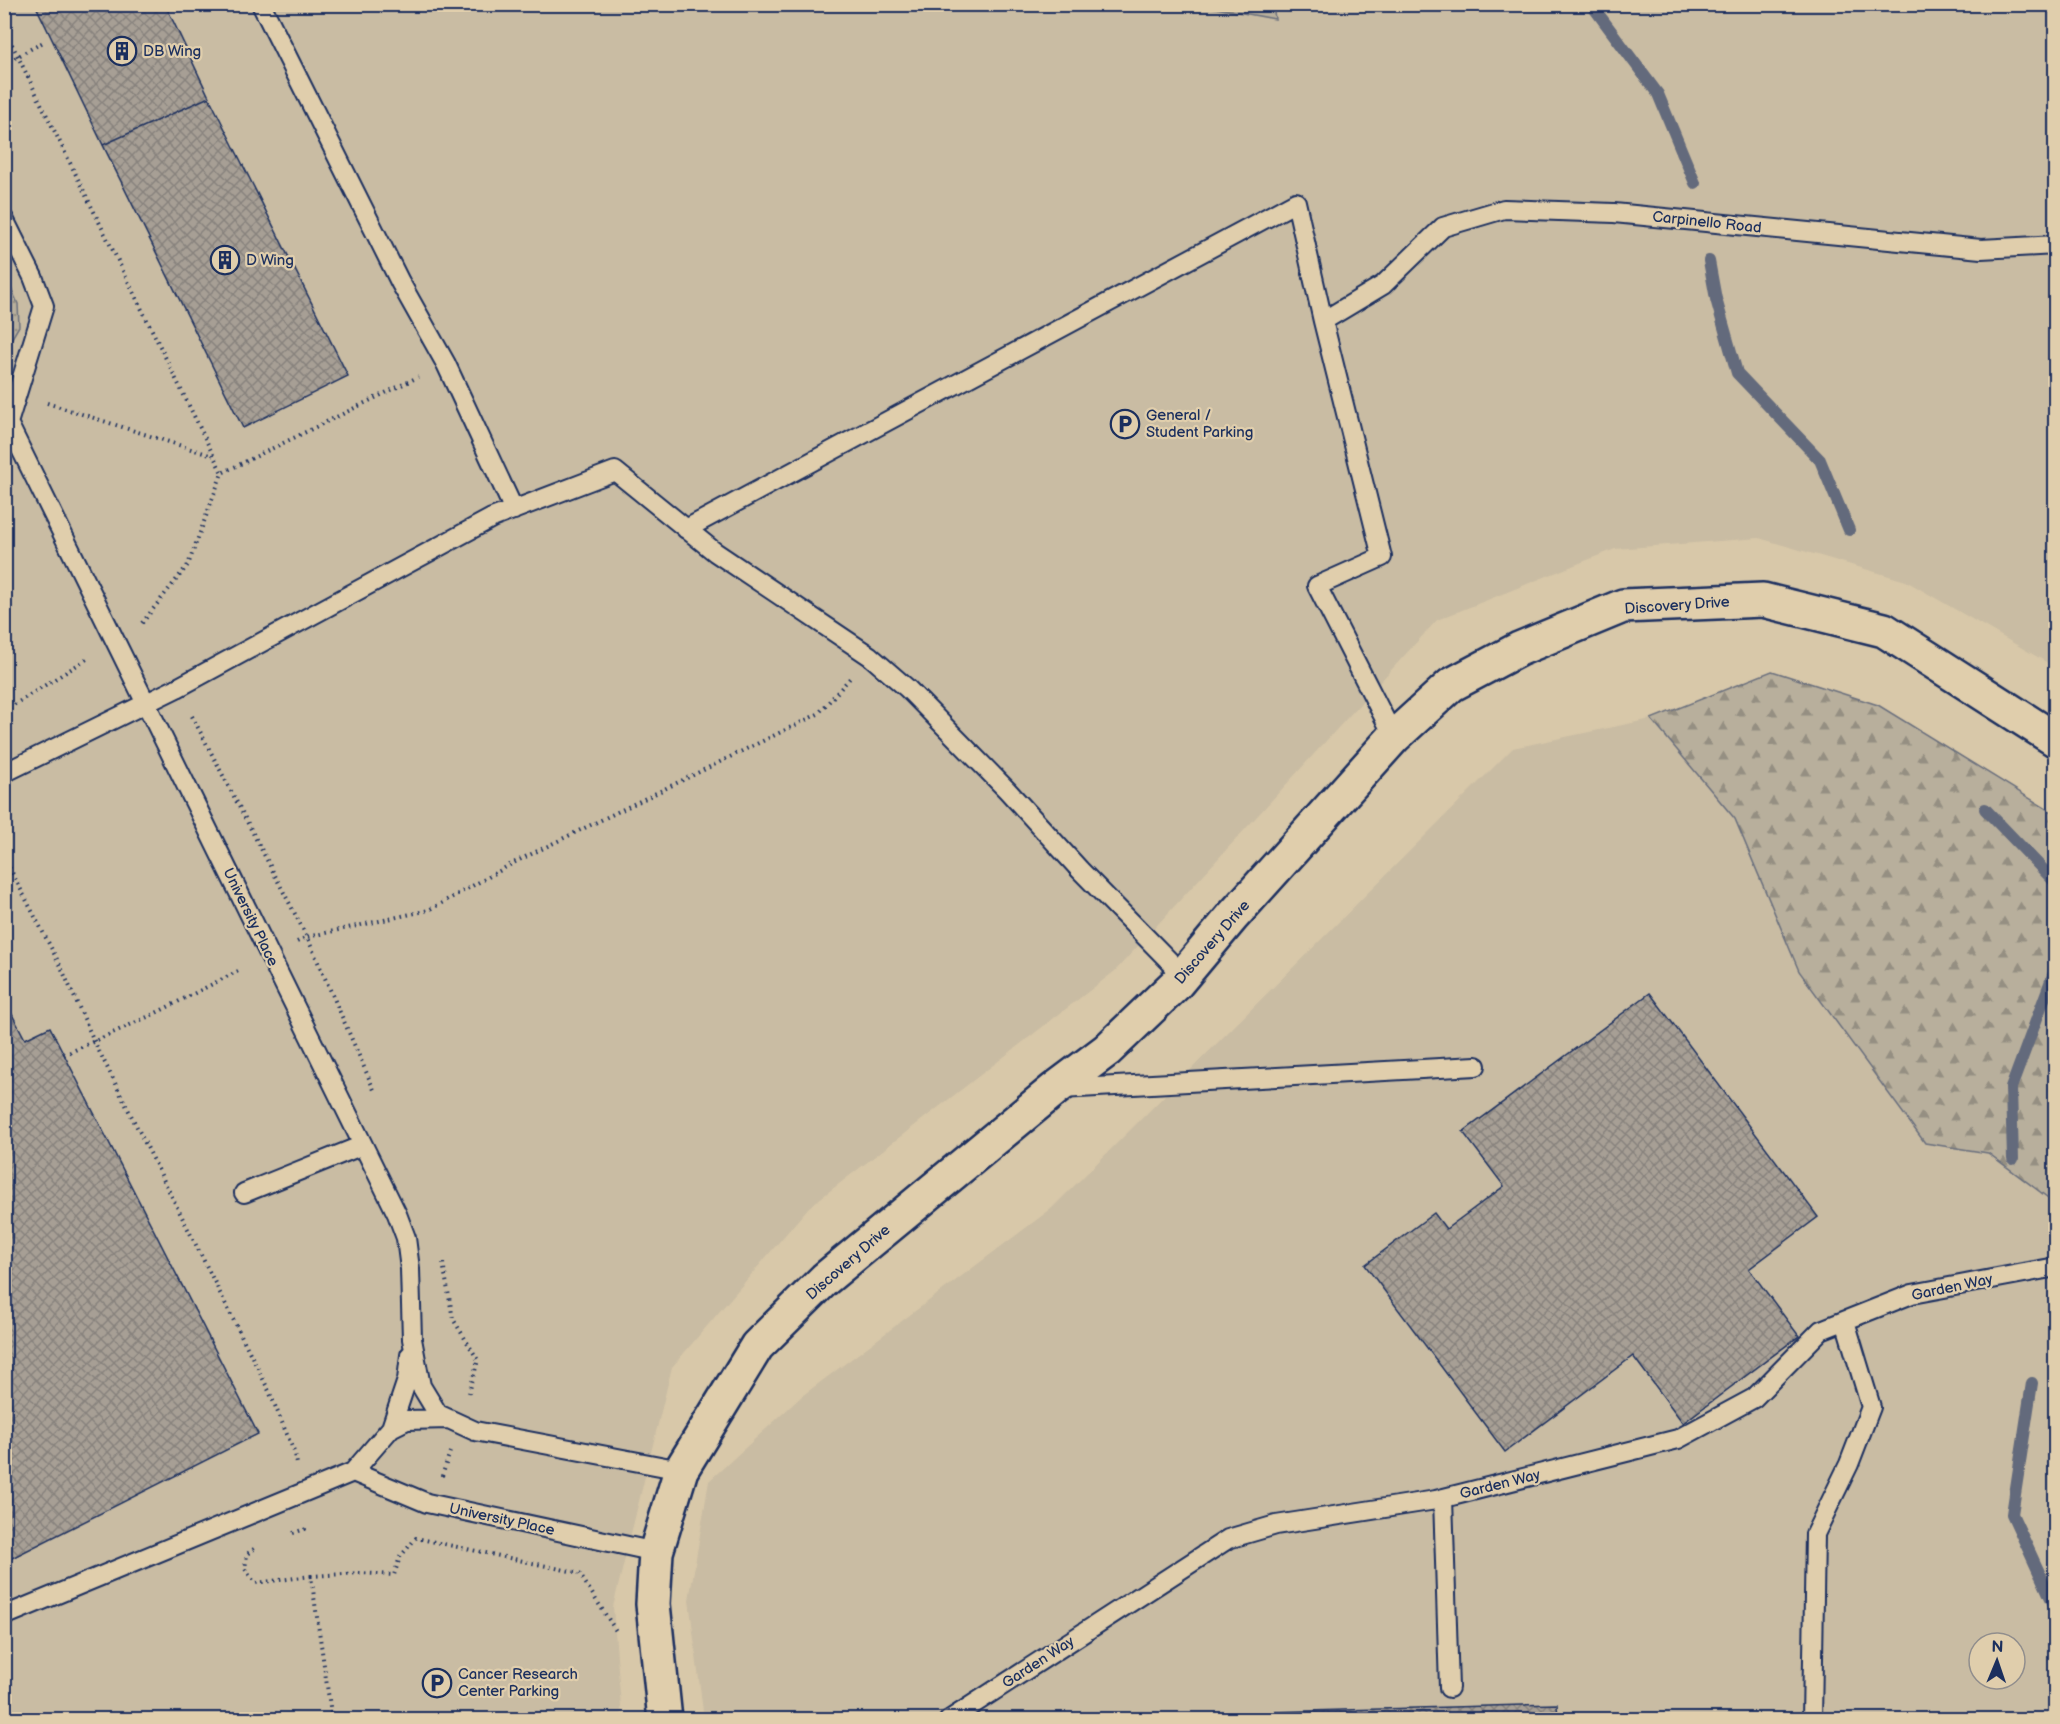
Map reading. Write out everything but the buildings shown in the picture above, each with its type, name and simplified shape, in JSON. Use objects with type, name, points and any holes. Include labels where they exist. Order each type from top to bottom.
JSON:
[{"type":"street","name":"Discovery Drive","points":[[665,1719],[653,1604],[656,1552],[681,1470],[757,1346],[825,1279],[1055,1089],[1107,1050],[1183,975],[1232,917],[1394,737],[1451,685],[1519,649],[1623,606],[1763,600],[1884,630],[2055,740]]},
{"type":"lane","points":[[261,4],[400,282],[446,364],[514,510]]},
{"type":"lane","points":[[687,530],[1296,201],[1323,321],[1382,557],[1317,586],[1394,737]]},
{"type":"lane","name":"Carpinello Road","points":[[1323,321],[1383,285],[1443,227],[1504,209],[1614,213],[1981,249],[2055,246]]},
{"type":"lane","name":"University Place","points":[[4,219],[33,277],[44,306],[18,393],[6,422],[397,1214],[406,1238],[410,1269],[412,1339],[421,1386],[438,1414],[475,1431],[681,1470]]},
{"type":"lane","points":[[4,773],[147,704],[492,518],[615,471],[715,552],[870,656],[908,689],[1183,975]]},
{"type":"lane","points":[[1055,1089],[1476,1066]]},
{"type":"lane","points":[[244,1193],[363,1145]]},
{"type":"lane","name":"Garden Way","points":[[949,1719],[1228,1539],[1276,1526],[1443,1498],[1678,1439],[1754,1398],[1821,1330],[1912,1294],[2055,1267]]},
{"type":"lane","points":[[1812,1719],[1815,1534],[1849,1464],[1871,1407],[1845,1321]]},
{"type":"lane","points":[[4,1616],[352,1472],[391,1428],[407,1380],[412,1339]]},
{"type":"lane","name":"University Place","points":[[391,1428],[407,1420],[449,1419]]},
{"type":"lane","name":"University Place","points":[[352,1472],[427,1503],[656,1552]]},
{"type":"lane","points":[[1443,1498],[1449,1688]]},
{"type":"path","points":[[4,28],[222,473]]},
{"type":"path","points":[[4,64],[45,41]]},
{"type":"path","points":[[4,711],[138,628],[188,565],[222,473],[446,364]]},
{"type":"path","points":[[18,393],[213,456]]},
{"type":"path","points":[[64,1055],[154,1014],[308,937],[429,910],[517,861],[818,714],[870,656]]},
{"type":"path","points":[[4,857],[61,967],[94,1041],[268,1391],[295,1454],[303,1492],[305,1529],[286,1536]]},
{"type":"path","points":[[262,1542],[247,1554],[245,1569],[255,1583],[311,1576],[394,1575],[400,1557],[416,1538],[579,1573],[621,1639]]},
{"type":"path","points":[[311,1576],[332,1719]]},
{"type":"shaded area","points":[[5,5],[2055,5],[2055,667],[1906,581],[1759,538],[1615,549],[1437,620],[1115,971],[809,1207],[672,1367],[613,1607],[622,1719],[5,1720]]},
{"type":"shaded area","points":[[1651,719],[1735,819],[1799,971],[1925,1143],[1988,1153],[2055,1203],[2055,1719],[704,1719],[689,1600],[709,1481],[802,1396],[1051,1209],[1513,748]]},
{"type":"green space","points":[[1200,5],[1273,5],[1275,19]]},
{"type":"green space","points":[[5,274],[18,304],[19,326],[5,350]]},
{"type":"green space","points":[[1772,671],[1878,705],[2055,814],[2055,1203],[1988,1153],[1925,1143],[1799,971],[1735,819],[1651,719]]},
{"type":"waterway","points":[[1591,4],[1658,94],[1695,183]]},
{"type":"waterway","points":[[1709,261],[1716,299],[1737,373],[1820,460],[1849,530]]},
{"type":"waterway","points":[[1985,809],[2056,883]]},
{"type":"waterway","points":[[2013,1159],[2011,1088],[2056,967]]},
{"type":"waterway","points":[[2032,1383],[2012,1514],[2056,1609]]},
{"type":"place","name":"DB Wing","points":[[122,51]]},
{"type":"place","name":"D Wing","points":[[225,260]]},
{"type":"place","name":"General / Student Parking","points":[[1125,424]]},
{"type":"place","name":"Cancer Research Center Parking","points":[[437,1683]]}]
